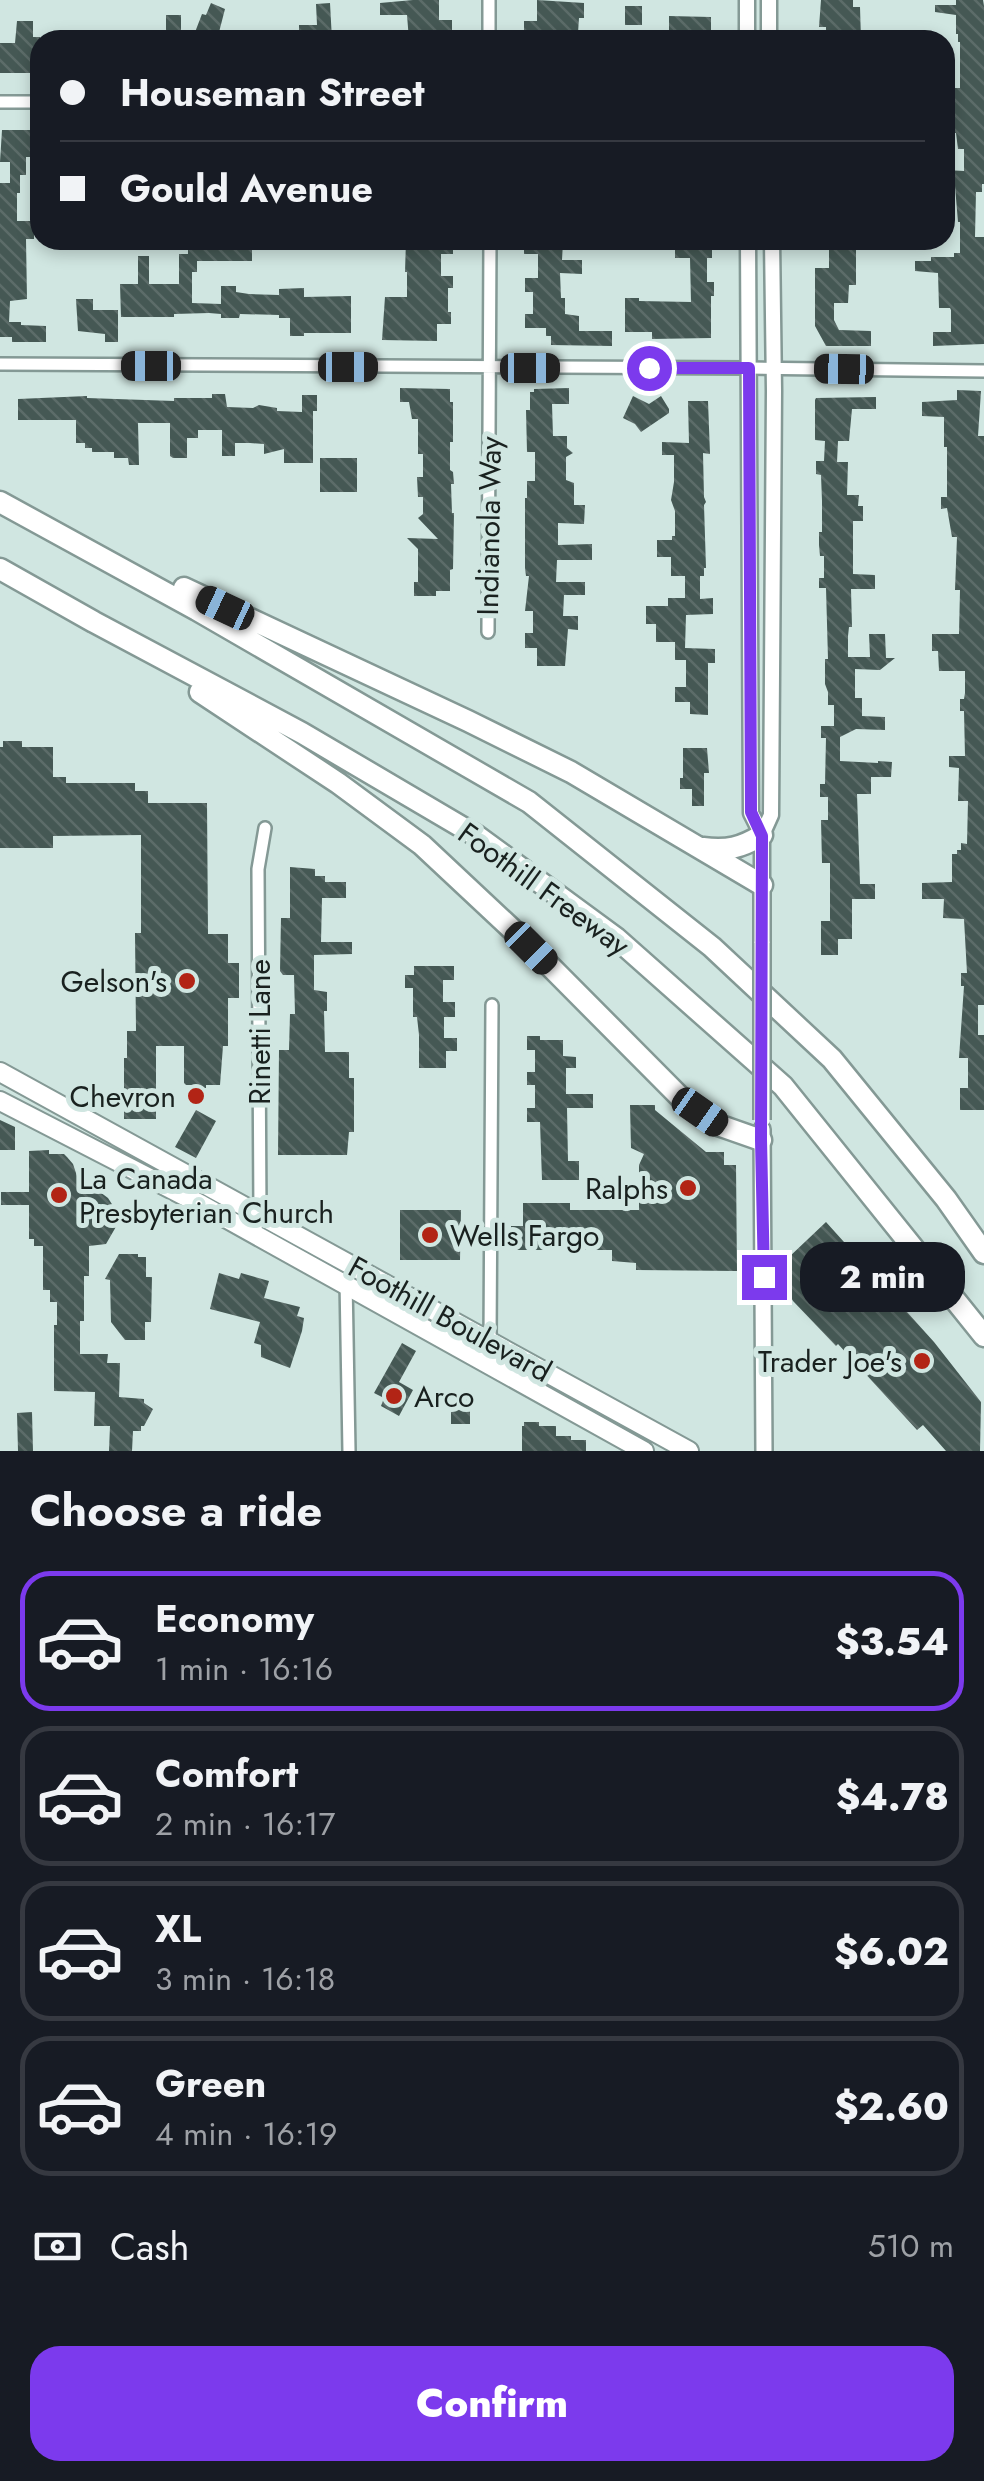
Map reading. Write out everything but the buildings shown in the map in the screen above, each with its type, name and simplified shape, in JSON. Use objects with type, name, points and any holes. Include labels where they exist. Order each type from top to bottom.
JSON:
[{"type":"highway","points":[[5,504],[468,720],[571,772],[762,886]]},
{"type":"highway","name":"Foothill Freeway","points":[[5,504],[529,802],[712,947],[832,1059],[946,1199],[984,1253]]},
{"type":"highway","name":"Foothill Freeway","points":[[0,569],[302,734],[477,836],[616,938],[783,1086],[984,1336]]},
{"type":"highway","points":[[94,622],[338,783],[422,844],[680,1097],[721,1126],[762,1130]]},
{"type":"highway","points":[[698,848],[742,848],[762,836]]},
{"type":"main road","points":[[762,886],[764,1451]]},
{"type":"main road","name":"Foothill Boulevard","points":[[0,1072],[689,1451]]},
{"type":"main road","name":"Foothill Boulevard","points":[[0,1101],[202,1205],[644,1451]]},
{"type":"street","points":[[489,0],[489,30]]},
{"type":"street","points":[[747,0],[747,30]]},
{"type":"street","points":[[768,0],[769,30]]},
{"type":"street","points":[[0,102],[30,102]]},
{"type":"street","name":"Indianola Way","points":[[488,632],[490,250]]},
{"type":"street","points":[[748,250],[751,812],[762,836]]},
{"type":"street","points":[[762,886],[762,836],[771,814],[772,250]]},
{"type":"street","points":[[0,364],[984,371]]},
{"type":"street","name":"Rinetti Lane","points":[[254,1234],[260,1214],[258,868],[265,828]]},
{"type":"street","points":[[492,1005],[493,1368]]},
{"type":"street","points":[[349,1451],[345,1286],[350,1264]]},
{"type":"place","name":"Gelson's","points":[[187,981]]},
{"type":"place","name":"Chevron","points":[[196,1096]]},
{"type":"place","name":"Ralphs","points":[[688,1188]]},
{"type":"place","name":"La Canada Presbyterian Church","points":[[59,1195]]},
{"type":"place","name":"Wells Fargo","points":[[430,1235]]},
{"type":"place","name":"Trader Joe's","points":[[922,1361]]},
{"type":"place","name":"Arco","points":[[394,1396]]},
{"type":"route","points":[[649,368],[749,368],[751,812],[762,836],[764,1277]]}]
